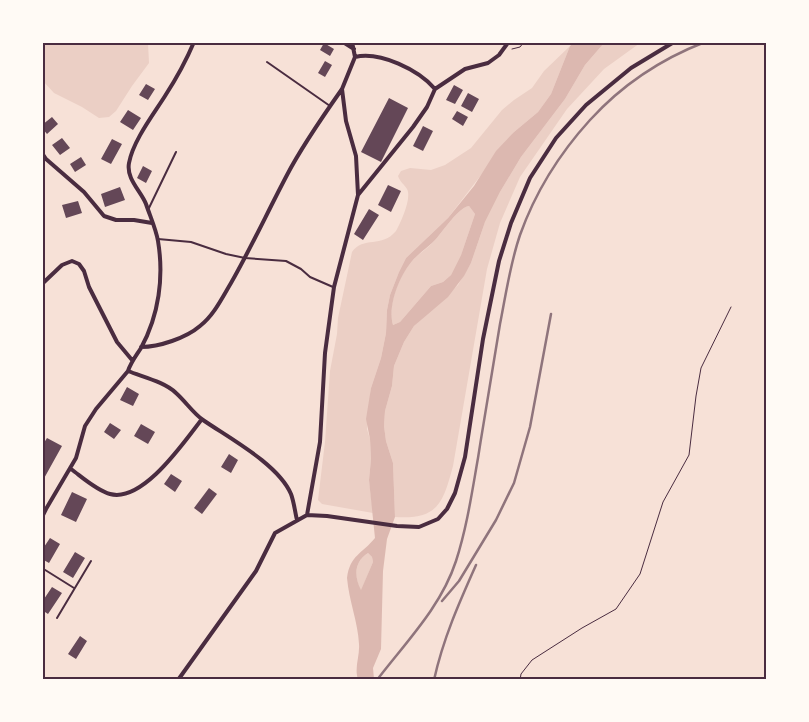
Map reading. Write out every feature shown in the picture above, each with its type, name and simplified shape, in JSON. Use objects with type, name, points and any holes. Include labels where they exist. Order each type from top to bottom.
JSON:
[{"type":"street","points":[[42,517],[44,507],[76,458],[85,426],[96,409],[128,371],[132,360],[141,347],[156,305],[162,276],[158,239],[145,200],[130,173],[129,164],[135,146],[194,42]]},
{"type":"street","points":[[343,42],[354,49]]},
{"type":"street","points":[[141,347],[154,347],[188,335],[201,326],[214,312],[245,258],[288,174],[342,89],[355,57],[352,42]]},
{"type":"street","points":[[178,680],[256,571],[275,533],[307,515],[419,527],[438,519],[447,509],[455,493],[465,457],[483,338],[499,261],[530,178],[556,138],[586,105],[631,68],[674,42]]},
{"type":"street","points":[[358,195],[413,127],[427,107],[435,89],[465,69],[488,63],[499,55],[507,43]]},
{"type":"street","points":[[355,57],[365,55],[404,66],[430,82],[435,89]]},
{"type":"street","points":[[307,515],[320,442],[325,353],[334,287],[358,195],[356,156],[346,122],[342,89]]},
{"type":"street","points":[[42,153],[46,159],[84,192],[104,216],[116,220],[152,223]]},
{"type":"street","points":[[42,284],[62,265],[72,261],[79,264],[117,342],[132,360]]},
{"type":"street","points":[[128,371],[175,392],[202,419],[244,446],[266,465],[280,479],[290,493],[297,520]]},
{"type":"street","points":[[71,468],[110,494],[126,494],[140,488],[151,479],[202,419]]},
{"type":"lane","points":[[267,62],[330,106]]},
{"type":"lane","points":[[148,210],[176,152]]},
{"type":"lane","points":[[158,239],[191,242],[226,254],[245,258],[286,261],[301,269],[310,277],[334,287]]},
{"type":"lane","points":[[57,618],[91,561]]},
{"type":"lane","points":[[42,568],[74,588]]},
{"type":"path","points":[[507,43],[512,49],[520,47],[524,42]]},
{"type":"path","points":[[520,680],[521,674],[532,660],[616,609],[640,574],[663,502],[689,455],[701,368],[731,307]]},
{"type":"path","points":[[435,676],[436,680]]},
{"type":"shaded area","points":[[42,43],[148,43],[149,63],[116,111],[109,117],[99,118],[54,93],[43,81]]},
{"type":"shaded area","points":[[573,43],[604,43],[585,65],[565,99],[521,157],[485,222],[471,263],[464,276],[448,297],[414,326],[404,342],[394,366],[384,426],[386,441],[393,463],[395,517],[387,539],[383,571],[381,649],[373,668],[374,679],[358,679],[358,636],[347,578],[354,559],[375,538],[369,480],[370,439],[366,419],[371,388],[381,358],[386,333],[390,295],[406,258],[448,218],[474,186],[496,151],[514,132],[538,112],[551,94],[570,46]],"holes":[[[469,206],[475,214],[461,255],[451,275],[443,282],[431,286],[400,322],[393,325],[392,308],[394,298],[401,279],[410,263],[436,239],[460,211]],[[368,553],[372,557],[373,562],[361,590],[356,575],[360,561]]]},
{"type":"shaded area","points":[[604,43],[640,43],[604,69],[567,109],[520,177],[500,223],[487,269],[453,466],[446,490],[442,499],[430,512],[421,516],[395,517],[393,463],[386,441],[384,426],[394,366],[404,342],[414,326],[458,285],[471,263],[485,222],[521,157],[565,99],[585,65]]},
{"type":"shaded area","points":[[570,46],[551,94],[538,112],[514,132],[448,218],[406,258],[399,272],[390,295],[381,358],[371,388],[367,429],[370,439],[369,480],[373,513],[322,504],[318,500],[325,442],[330,371],[338,318],[352,252],[362,244],[385,239],[396,231],[401,222],[408,198],[407,189],[398,176],[401,171],[410,168],[431,170],[445,165],[471,148],[502,110],[532,88],[544,71]]},
{"type":"shaded area","points":[[469,206],[475,214],[461,255],[451,275],[443,282],[431,286],[400,322],[393,325],[393,298],[400,280],[410,263],[434,242],[460,211]]},
{"type":"shaded area","points":[[368,553],[372,557],[373,562],[361,591],[356,575],[360,561]]},
{"type":"building","points":[[324,43],[334,49],[330,56],[320,50]]},
{"type":"building","points":[[325,61],[332,65],[325,77],[318,73]]},
{"type":"building","points":[[146,84],[155,89],[148,100],[139,95]]},
{"type":"building","points":[[454,85],[463,90],[455,104],[446,100]]},
{"type":"building","points":[[468,93],[479,99],[472,112],[461,106]]},
{"type":"building","points":[[389,98],[408,108],[381,162],[361,152]]},
{"type":"building","points":[[128,110],[141,118],[133,130],[120,122]]},
{"type":"building","points":[[457,111],[468,117],[463,126],[452,119]]},
{"type":"building","points":[[52,117],[58,124],[47,134],[42,125]]},
{"type":"building","points":[[423,126],[433,131],[423,151],[413,146]]},
{"type":"building","points":[[62,138],[70,148],[60,155],[52,145]]},
{"type":"building","points":[[112,139],[122,144],[111,164],[101,159]]},
{"type":"building","points":[[81,157],[86,165],[75,172],[70,164]]},
{"type":"building","points":[[143,166],[152,171],[146,183],[137,178]]},
{"type":"building","points":[[388,185],[401,191],[391,212],[378,205]]},
{"type":"building","points":[[120,187],[125,200],[105,207],[101,194]]},
{"type":"building","points":[[78,201],[82,213],[66,218],[62,205]]},
{"type":"building","points":[[369,209],[379,215],[363,240],[354,234]]},
{"type":"building","points":[[127,387],[139,394],[133,406],[120,400]]},
{"type":"building","points":[[110,423],[121,430],[114,439],[104,432]]},
{"type":"building","points":[[141,424],[155,432],[148,444],[134,436]]},
{"type":"building","points":[[47,438],[62,446],[42,482],[42,446]]},
{"type":"building","points":[[229,454],[238,460],[231,473],[221,467]]},
{"type":"building","points":[[171,474],[182,481],[175,492],[164,484]]},
{"type":"building","points":[[209,488],[217,494],[202,514],[194,508]]},
{"type":"building","points":[[72,492],[87,499],[76,522],[61,515]]},
{"type":"building","points":[[50,538],[60,544],[49,563],[42,559],[42,550]]},
{"type":"building","points":[[75,552],[85,558],[73,578],[63,572]]},
{"type":"building","points":[[52,587],[62,593],[48,614],[42,610],[42,602]]},
{"type":"building","points":[[80,636],[87,641],[76,659],[68,654]]},
{"type":"railway","points":[[377,680],[432,609],[456,561],[471,497],[511,268],[520,235],[533,204],[549,174],[569,146],[602,108],[628,85],[657,65],[705,42]]},
{"type":"railway","points":[[442,601],[459,581],[496,520],[514,483],[530,427],[551,314]]},
{"type":"railway","points":[[434,680],[447,636],[476,565]]}]
